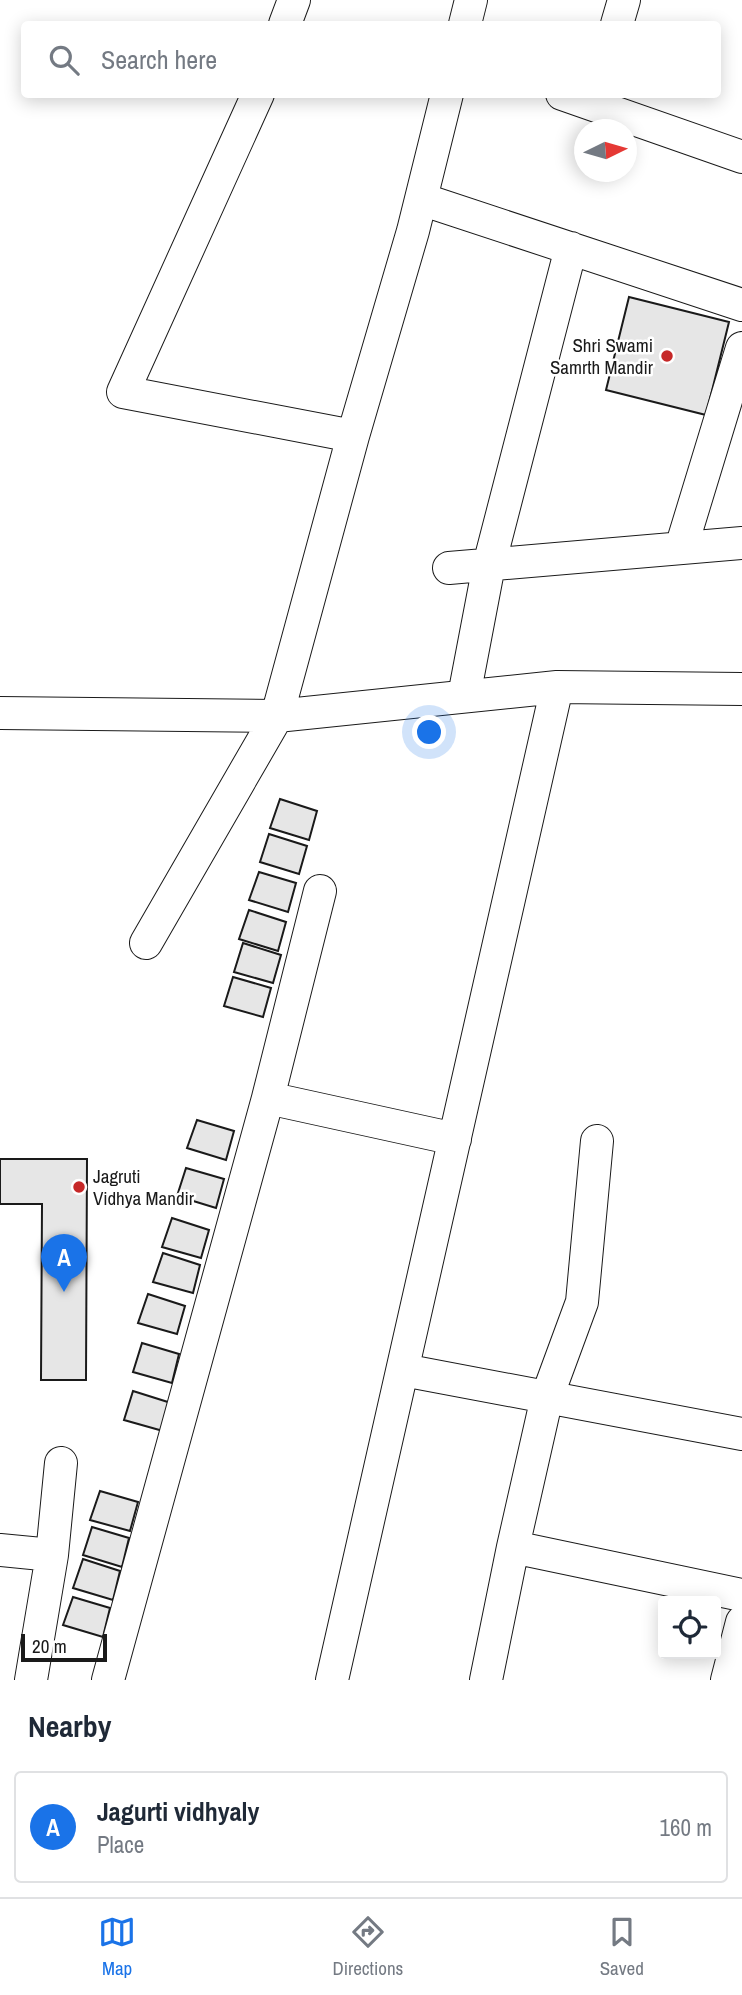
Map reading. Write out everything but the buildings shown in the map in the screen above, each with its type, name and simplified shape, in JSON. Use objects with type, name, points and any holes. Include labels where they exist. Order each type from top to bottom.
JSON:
[{"type":"street","points":[[286,21],[294,0]]},
{"type":"street","points":[[466,21],[471,0]]},
{"type":"street","points":[[618,21],[624,0]]},
{"type":"street","points":[[256,98],[123,392],[353,436]]},
{"type":"street","points":[[146,943],[277,716],[421,199],[446,98]]},
{"type":"street","points":[[595,100],[742,157]]},
{"type":"street","points":[[421,199],[742,305]]},
{"type":"street","points":[[464,696],[489,565],[571,248]]},
{"type":"street","points":[[681,548],[742,348]]},
{"type":"street","points":[[449,568],[742,542]]},
{"type":"street","points":[[0,713],[277,716],[557,687],[742,690]]},
{"type":"street","points":[[332,1680],[557,687]]},
{"type":"street","points":[[108,1680],[268,1098],[320,891]]},
{"type":"street","points":[[268,1098],[455,1139]]},
{"type":"street","points":[[486,1680],[547,1397],[582,1302],[597,1141]]},
{"type":"street","points":[[403,1370],[742,1434]]},
{"type":"street","points":[[32,1680],[52,1555],[61,1462]]},
{"type":"street","points":[[513,1547],[742,1595]]},
{"type":"street","points":[[0,1550],[52,1555]]},
{"type":"street","points":[[726,1680],[742,1622]]},
{"type":"place","name":"Shri Swami Samrth Mandir","points":[[667,356]]},
{"type":"place","name":"Jagruti Vidhya Mandir","points":[[79,1187]]},
{"type":"place","name":"Jagurti vidhyaly","points":[[64,1292]]}]
